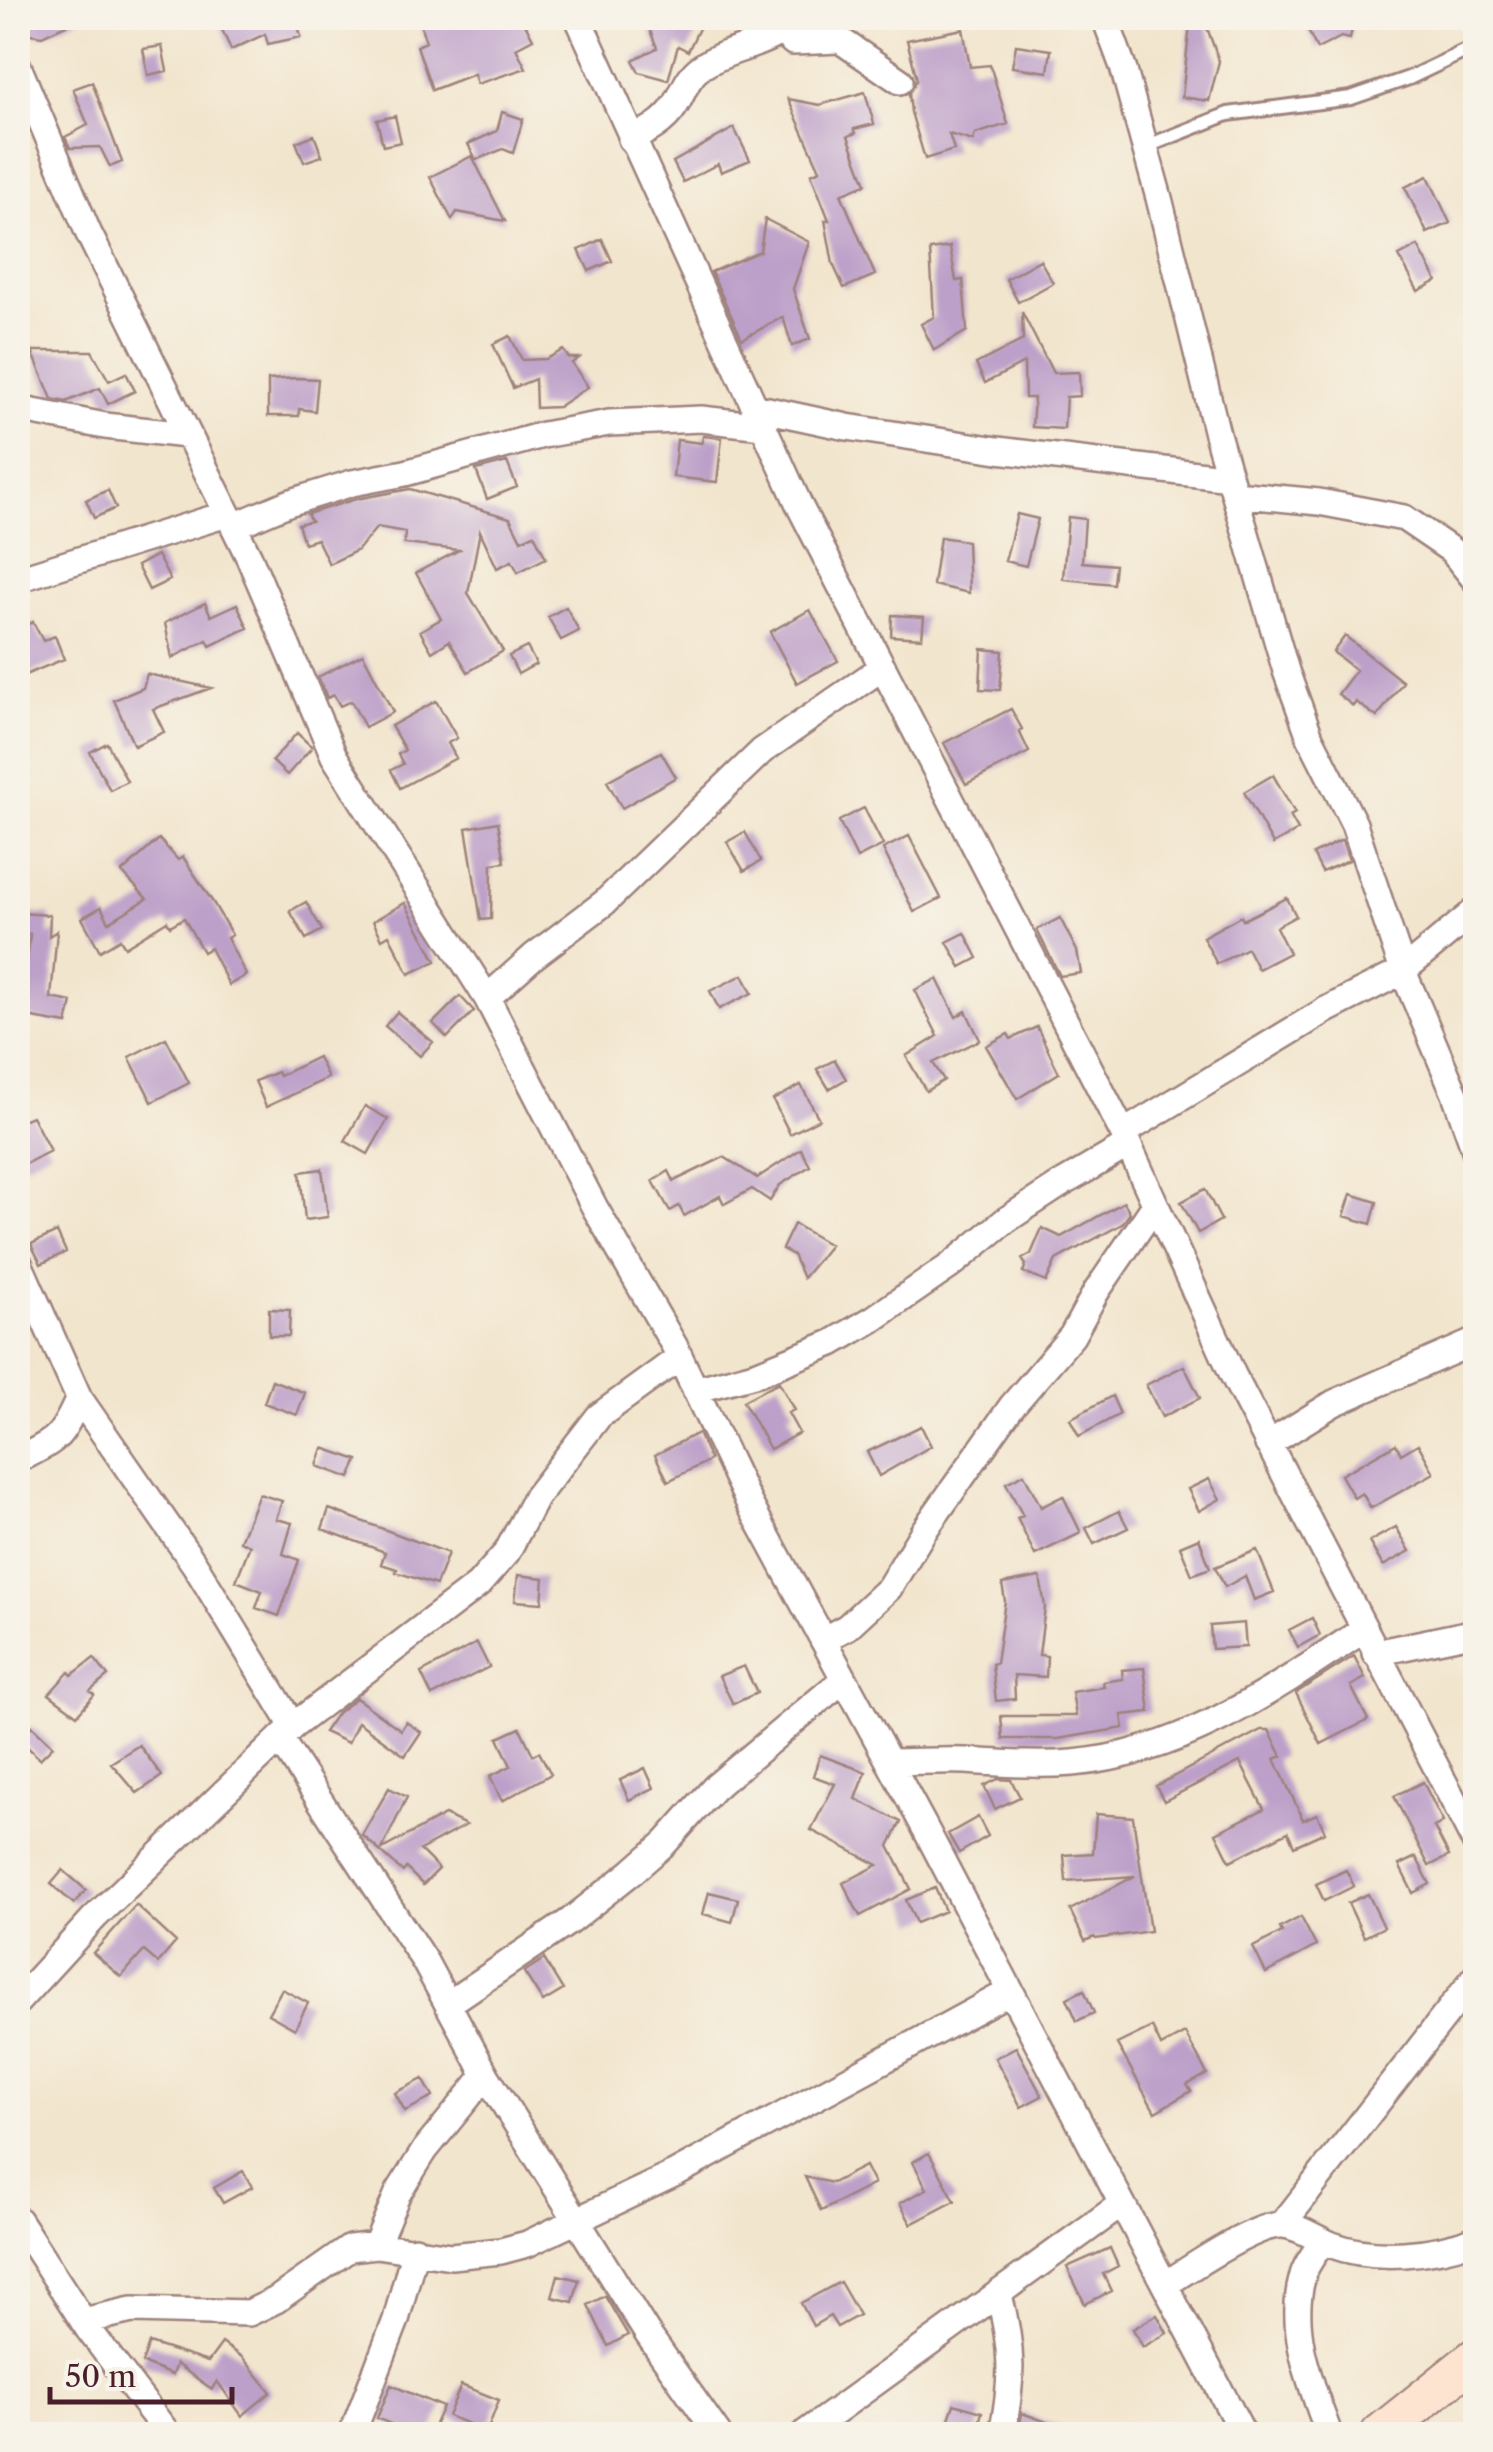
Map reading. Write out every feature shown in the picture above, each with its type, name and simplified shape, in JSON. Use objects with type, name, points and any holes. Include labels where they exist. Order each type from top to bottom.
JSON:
[{"type":"main road","points":[[1380,2434],[1476,2356]]},
{"type":"street","points":[[578,18],[801,509],[1125,1139],[1268,1444],[1476,1844]]},
{"type":"street","points":[[1105,18],[1145,148],[1232,486],[1286,672],[1310,738],[1354,824],[1403,970],[1456,1094],[1476,1153]]},
{"type":"street","points":[[631,139],[666,118],[678,103],[684,84],[696,71],[713,59],[763,43],[774,25],[793,42],[840,40],[900,81]]},
{"type":"street","points":[[18,66],[88,232],[230,520],[334,756],[487,998],[595,1208],[680,1357],[749,1502],[1243,2434]]},
{"type":"street","points":[[18,409],[105,426],[186,435]]},
{"type":"street","points":[[18,579],[352,484],[543,435],[609,423],[758,417],[1232,486],[1404,518],[1451,550],[1476,582]]},
{"type":"street","points":[[487,998],[616,891],[762,751],[883,667]]},
{"type":"street","points":[[695,1390],[773,1368],[832,1343],[873,1319],[950,1266],[1006,1220],[1125,1139],[1326,1010],[1403,970],[1476,910]]},
{"type":"street","points":[[823,1640],[847,1626],[890,1588],[923,1532],[1012,1406],[1072,1336],[1096,1292],[1156,1204]]},
{"type":"street","points":[[18,1260],[79,1398],[195,1565],[286,1733],[425,1962],[486,2074],[647,2333],[718,2434]]},
{"type":"street","points":[[1268,1444],[1334,1404],[1476,1340]]},
{"type":"street","points":[[18,2000],[94,1918],[286,1733],[478,1585],[507,1552],[536,1497],[600,1416],[680,1357]]},
{"type":"street","points":[[18,1460],[57,1440],[79,1398]]},
{"type":"street","points":[[889,1762],[964,1761],[1010,1766],[1117,1756],[1202,1730],[1363,1630]]},
{"type":"street","points":[[1375,1653],[1476,1632]]},
{"type":"street","points":[[448,2004],[555,1932],[632,1872],[665,1843],[715,1787],[844,1679]]},
{"type":"street","points":[[1282,2225],[1476,1976]]},
{"type":"street","points":[[83,2321],[132,2310],[249,2313],[276,2300],[350,2248],[376,2245],[451,2256],[527,2244],[579,2222],[1009,1992]]},
{"type":"street","points":[[376,2245],[398,2193],[425,2150],[486,2074]]},
{"type":"street","points":[[804,2434],[1122,2204]]},
{"type":"street","points":[[18,2220],[83,2321],[168,2434]]},
{"type":"street","points":[[1166,2284],[1224,2249],[1262,2230],[1282,2225],[1335,2246],[1372,2252],[1419,2253],[1476,2239]]},
{"type":"street","points":[[1323,2241],[1304,2271],[1297,2308],[1300,2342],[1328,2434]]},
{"type":"street","points":[[352,2434],[396,2320],[415,2250]]},
{"type":"street","points":[[999,2295],[1011,2338],[1012,2386],[1002,2434]]},
{"type":"lane","points":[[1145,148],[1228,114],[1351,98],[1409,78],[1476,46]]},
{"type":"building","points":[[18,18],[81,18],[42,36],[18,32]]},
{"type":"building","points":[[217,18],[296,18],[301,37],[268,44],[265,34],[231,50]]},
{"type":"building","points":[[522,18],[533,39],[516,48],[526,68],[477,84],[474,74],[432,90],[417,46],[426,42],[419,21]]},
{"type":"building","points":[[645,18],[704,18],[688,51],[678,46],[668,80],[639,72],[633,60],[657,48]]},
{"type":"building","points":[[1302,18],[1354,18],[1350,39],[1341,37],[1317,49]]},
{"type":"building","points":[[1205,22],[1219,61],[1209,101],[1182,97],[1190,24]]},
{"type":"building","points":[[963,29],[970,67],[990,65],[1008,124],[975,134],[973,141],[949,134],[954,150],[925,159],[911,112],[909,94],[917,79],[907,40]]},
{"type":"building","points":[[1016,45],[1051,50],[1048,72],[1012,67]]},
{"type":"building","points":[[162,46],[167,71],[148,75],[143,49]]},
{"type":"building","points":[[92,82],[122,162],[110,167],[100,147],[70,148],[65,137],[88,125],[73,89]]},
{"type":"building","points":[[865,92],[874,124],[854,129],[856,133],[848,136],[866,184],[841,194],[875,275],[844,288],[833,264],[825,220],[829,220],[811,174],[820,170],[788,99],[820,105]]},
{"type":"building","points":[[502,112],[523,119],[513,153],[503,149],[476,160],[468,144],[497,131]]},
{"type":"building","points":[[395,116],[401,142],[383,146],[377,120]]},
{"type":"building","points":[[734,128],[750,160],[721,172],[718,164],[683,182],[673,162]]},
{"type":"building","points":[[314,135],[322,156],[304,162],[296,142]]},
{"type":"building","points":[[472,156],[505,221],[457,212],[452,220],[430,177]]},
{"type":"building","points":[[1428,176],[1450,223],[1427,233],[1405,187]]},
{"type":"building","points":[[765,219],[809,242],[793,289],[810,339],[792,346],[783,317],[742,339],[711,272],[760,251]]},
{"type":"building","points":[[602,239],[612,261],[589,271],[579,250]]},
{"type":"building","points":[[1418,246],[1437,281],[1418,291],[1399,256]]},
{"type":"building","points":[[950,247],[956,281],[963,280],[967,331],[934,350],[921,324],[934,317],[930,250]]},
{"type":"building","points":[[1040,260],[1053,283],[1018,302],[1006,279]]},
{"type":"building","points":[[1022,312],[1053,373],[1079,372],[1080,396],[1066,397],[1064,429],[1032,427],[1034,398],[1025,398],[1024,363],[985,383],[976,364],[1023,340]]},
{"type":"building","points":[[510,336],[522,360],[546,359],[563,350],[569,358],[579,358],[572,363],[588,387],[558,407],[536,408],[535,379],[513,388],[493,344]]},
{"type":"building","points":[[32,351],[92,351],[109,381],[126,373],[135,391],[108,404],[100,388],[66,402],[52,399]]},
{"type":"building","points":[[318,379],[315,411],[299,409],[299,416],[268,416],[268,380]]},
{"type":"building","points":[[703,436],[722,438],[717,482],[673,477],[677,440],[702,443]]},
{"type":"building","points":[[507,462],[517,487],[487,499],[476,470]]},
{"type":"building","points":[[410,489],[510,518],[521,540],[534,534],[546,558],[518,572],[512,561],[497,568],[480,531],[468,593],[503,651],[468,672],[449,641],[432,652],[420,631],[441,619],[416,573],[459,550],[404,544],[405,532],[377,527],[358,550],[329,564],[317,539],[304,543],[298,524],[311,521],[307,514],[356,499]]},
{"type":"building","points":[[108,490],[116,508],[94,518],[86,500]]},
{"type":"building","points":[[1017,514],[1038,519],[1026,566],[1005,561]]},
{"type":"building","points":[[1068,517],[1085,519],[1082,562],[1115,565],[1113,584],[1063,579]]},
{"type":"building","points":[[940,537],[967,541],[969,593],[933,585]]},
{"type":"building","points":[[157,555],[170,580],[149,590],[137,566]]},
{"type":"building","points":[[205,603],[211,616],[237,604],[248,628],[210,646],[207,640],[172,658],[165,623]]},
{"type":"building","points":[[566,607],[579,631],[561,640],[548,617]]},
{"type":"building","points":[[810,610],[838,661],[797,683],[770,632]]},
{"type":"building","points":[[892,615],[924,617],[922,638],[891,636]]},
{"type":"building","points":[[33,622],[43,641],[55,636],[64,659],[18,678],[18,630]]},
{"type":"building","points":[[1345,636],[1403,682],[1377,717],[1338,694],[1356,670],[1333,652]]},
{"type":"building","points":[[527,647],[536,664],[518,674],[509,656]]},
{"type":"building","points":[[982,649],[1003,651],[1000,690],[980,689]]},
{"type":"building","points":[[363,654],[393,712],[365,727],[351,701],[340,706],[334,695],[327,698],[318,677]]},
{"type":"building","points":[[147,674],[211,688],[153,709],[164,732],[134,746],[114,700],[143,688]]},
{"type":"building","points":[[436,701],[457,738],[448,743],[456,758],[400,788],[391,770],[403,764],[398,754],[405,750],[391,726]]},
{"type":"building","points":[[1011,709],[1029,752],[966,784],[944,743]]},
{"type":"building","points":[[297,733],[312,747],[287,775],[272,761]]},
{"type":"building","points":[[107,743],[127,781],[110,790],[90,752]]},
{"type":"building","points":[[661,752],[676,777],[622,808],[607,781]]},
{"type":"building","points":[[1273,775],[1295,813],[1290,816],[1298,830],[1273,844],[1244,792]]},
{"type":"building","points":[[864,808],[883,845],[857,858],[839,821]]},
{"type":"building","points":[[498,822],[505,862],[492,864],[491,919],[481,920],[466,828]]},
{"type":"building","points":[[745,832],[761,861],[744,871],[727,842]]},
{"type":"building","points":[[909,836],[941,898],[914,912],[883,849]]},
{"type":"building","points":[[159,839],[178,860],[183,857],[232,935],[227,938],[246,975],[229,985],[210,948],[203,952],[184,918],[170,926],[167,921],[125,947],[120,939],[100,951],[82,918],[101,907],[109,922],[147,899],[122,872]]},
{"type":"building","points":[[1342,840],[1349,860],[1322,872],[1313,854]]},
{"type":"building","points":[[1287,898],[1296,916],[1276,927],[1289,953],[1258,969],[1247,948],[1217,964],[1203,937],[1241,916],[1243,920]]},
{"type":"building","points":[[306,902],[322,930],[306,939],[290,911]]},
{"type":"building","points":[[405,903],[436,961],[409,974],[389,935],[382,939],[373,921]]},
{"type":"building","points":[[18,913],[50,915],[49,936],[57,931],[51,998],[72,1002],[67,1024],[27,1017],[30,1003],[18,1002],[18,972],[26,973],[30,934],[18,933]]},
{"type":"building","points":[[1060,918],[1077,951],[1081,973],[1060,976],[1037,930]]},
{"type":"building","points":[[965,933],[978,958],[961,967],[947,942]]},
{"type":"building","points":[[743,975],[752,993],[719,1009],[710,991]]},
{"type":"building","points":[[937,979],[956,1017],[966,1011],[980,1040],[933,1063],[944,1080],[926,1091],[906,1056],[938,1036],[915,990]]},
{"type":"building","points":[[460,996],[474,1011],[447,1038],[433,1023]]},
{"type":"building","points":[[397,1012],[433,1042],[420,1056],[385,1026]]},
{"type":"building","points":[[1037,1027],[1059,1073],[1017,1099],[986,1046],[1008,1034],[1011,1039]]},
{"type":"building","points":[[166,1038],[189,1083],[152,1102],[129,1057]]},
{"type":"building","points":[[318,1057],[328,1078],[266,1107],[255,1081],[277,1072],[279,1076]]},
{"type":"building","points":[[835,1060],[846,1079],[829,1089],[817,1069]]},
{"type":"building","points":[[801,1085],[819,1119],[790,1134],[773,1100]]},
{"type":"building","points":[[365,1106],[388,1119],[368,1154],[345,1141]]},
{"type":"building","points":[[32,1116],[50,1151],[25,1164],[18,1150],[18,1122]]},
{"type":"building","points":[[801,1149],[810,1166],[780,1185],[770,1201],[752,1189],[724,1204],[720,1196],[684,1216],[679,1206],[670,1211],[653,1181],[669,1171],[674,1181],[724,1157],[757,1178]]},
{"type":"building","points":[[322,1169],[328,1217],[305,1220],[300,1172]]},
{"type":"building","points":[[1205,1189],[1221,1220],[1198,1233],[1181,1202]]},
{"type":"building","points":[[1351,1194],[1377,1202],[1371,1224],[1344,1216]]},
{"type":"building","points":[[1124,1202],[1130,1213],[1122,1224],[1056,1260],[1046,1282],[1023,1272],[1026,1265],[1022,1259],[1031,1254],[1042,1228],[1061,1237]]},
{"type":"building","points":[[794,1224],[830,1245],[803,1278],[793,1255],[782,1249]]},
{"type":"building","points":[[57,1232],[66,1252],[41,1264],[31,1244]]},
{"type":"building","points":[[269,1309],[290,1310],[289,1336],[269,1336]]},
{"type":"building","points":[[1184,1366],[1200,1398],[1162,1417],[1146,1385]]},
{"type":"building","points":[[272,1380],[305,1393],[297,1415],[264,1403]]},
{"type":"building","points":[[779,1382],[794,1410],[788,1413],[799,1433],[770,1449],[743,1401]]},
{"type":"building","points":[[1112,1396],[1120,1414],[1079,1436],[1070,1419]]},
{"type":"building","points":[[921,1426],[931,1446],[879,1476],[867,1452]]},
{"type":"building","points":[[698,1433],[710,1460],[668,1481],[655,1455]]},
{"type":"building","points":[[1396,1444],[1401,1454],[1418,1444],[1434,1473],[1371,1508],[1362,1493],[1354,1498],[1341,1475]]},
{"type":"building","points":[[323,1448],[358,1460],[350,1478],[317,1466]]},
{"type":"building","points":[[1024,1474],[1041,1507],[1063,1496],[1081,1533],[1035,1555],[1017,1518],[1023,1516],[1006,1483]]},
{"type":"building","points":[[1209,1479],[1220,1499],[1199,1511],[1188,1489]]},
{"type":"building","points":[[259,1494],[282,1501],[276,1519],[292,1523],[283,1554],[299,1560],[279,1616],[256,1608],[262,1591],[236,1581],[250,1545],[240,1541]]},
{"type":"building","points":[[329,1509],[448,1553],[436,1585],[381,1564],[385,1552],[322,1529]]},
{"type":"building","points":[[1119,1511],[1128,1528],[1094,1544],[1086,1528]]},
{"type":"building","points":[[1396,1527],[1410,1551],[1383,1566],[1369,1542]]},
{"type":"building","points":[[1199,1538],[1210,1568],[1192,1575],[1180,1546]]},
{"type":"building","points":[[1257,1550],[1274,1592],[1254,1600],[1245,1576],[1225,1587],[1215,1567]]},
{"type":"building","points":[[518,1575],[544,1578],[542,1603],[515,1601]]},
{"type":"building","points":[[1040,1577],[1045,1607],[1039,1655],[1047,1656],[1046,1677],[1014,1675],[1015,1699],[996,1701],[992,1664],[996,1663],[1005,1601],[1002,1584]]},
{"type":"building","points":[[1312,1618],[1320,1635],[1298,1647],[1289,1630]]},
{"type":"building","points":[[1244,1623],[1246,1647],[1212,1649],[1210,1626]]},
{"type":"building","points":[[477,1643],[489,1667],[432,1696],[421,1673]]},
{"type":"building","points":[[1354,1656],[1365,1678],[1351,1686],[1368,1720],[1321,1744],[1296,1693]]},
{"type":"building","points":[[94,1658],[108,1676],[90,1691],[94,1695],[77,1715],[49,1694],[69,1672],[72,1675]]},
{"type":"building","points":[[744,1666],[757,1693],[733,1704],[719,1676]]},
{"type":"building","points":[[1144,1668],[1150,1712],[1122,1715],[1124,1728],[1058,1739],[1003,1739],[1001,1716],[1076,1716],[1072,1692],[1104,1687],[1103,1682],[1123,1679],[1122,1670]]},
{"type":"building","points":[[356,1698],[401,1730],[406,1722],[421,1732],[405,1756],[358,1722],[348,1743],[324,1732],[337,1713]]},
{"type":"building","points":[[32,1726],[53,1746],[40,1759],[19,1739]]},
{"type":"building","points":[[520,1728],[533,1755],[539,1752],[551,1774],[502,1801],[490,1776],[511,1766],[498,1738]]},
{"type":"building","points":[[1261,1730],[1269,1730],[1282,1756],[1275,1759],[1303,1820],[1317,1814],[1325,1832],[1294,1846],[1288,1832],[1230,1861],[1216,1833],[1264,1809],[1240,1762],[1164,1801],[1156,1786]]},
{"type":"building","points":[[139,1745],[162,1776],[137,1793],[111,1763]]},
{"type":"building","points":[[820,1755],[866,1772],[856,1799],[901,1822],[889,1846],[911,1889],[860,1916],[843,1883],[878,1865],[811,1830],[835,1784],[813,1776]]},
{"type":"building","points":[[645,1768],[654,1788],[629,1800],[620,1780]]},
{"type":"building","points":[[998,1779],[1011,1780],[1020,1797],[995,1809],[984,1786]]},
{"type":"building","points":[[1423,1782],[1443,1822],[1434,1827],[1449,1856],[1429,1866],[1394,1796]]},
{"type":"building","points":[[389,1788],[407,1797],[382,1849],[445,1815],[466,1825],[420,1850],[439,1869],[423,1885],[362,1835]]},
{"type":"building","points":[[1096,1814],[1133,1817],[1150,1931],[1085,1941],[1070,1910],[1135,1876],[1066,1881],[1064,1855],[1093,1853]]},
{"type":"building","points":[[978,1817],[988,1836],[959,1853],[948,1834]]},
{"type":"building","points":[[1416,1857],[1430,1884],[1413,1893],[1399,1865]]},
{"type":"building","points":[[63,1870],[86,1890],[74,1904],[51,1884]]},
{"type":"building","points":[[1346,1870],[1354,1886],[1324,1901],[1316,1884]]},
{"type":"building","points":[[935,1888],[945,1911],[916,1923],[906,1900]]},
{"type":"building","points":[[709,1892],[738,1899],[732,1922],[703,1914]]},
{"type":"building","points":[[1368,1894],[1384,1927],[1364,1937],[1348,1903]]},
{"type":"building","points":[[136,1905],[176,1942],[158,1963],[144,1951],[121,1977],[93,1953]]},
{"type":"building","points":[[1301,1917],[1316,1946],[1266,1973],[1253,1947]]},
{"type":"building","points":[[544,1959],[563,1990],[543,2002],[524,1972]]},
{"type":"building","points":[[282,1989],[308,2003],[295,2029],[268,2014]]},
{"type":"building","points":[[1084,1990],[1094,2013],[1077,2021],[1067,1998]]},
{"type":"building","points":[[1152,2027],[1161,2046],[1185,2033],[1207,2074],[1187,2085],[1191,2091],[1155,2112],[1117,2044]]},
{"type":"building","points":[[1016,2047],[1042,2096],[1021,2107],[995,2058]]},
{"type":"building","points":[[423,2079],[433,2097],[405,2111],[395,2093]]},
{"type":"building","points":[[929,2153],[955,2201],[911,2224],[900,2203],[927,2189],[913,2162]]},
{"type":"building","points":[[865,2166],[874,2184],[821,2211],[805,2177],[832,2183]]},
{"type":"building","points":[[243,2171],[252,2187],[223,2203],[214,2188]]},
{"type":"building","points":[[1110,2248],[1118,2266],[1103,2274],[1111,2291],[1085,2304],[1067,2267]]},
{"type":"building","points":[[558,2275],[579,2280],[573,2302],[552,2297]]},
{"type":"building","points":[[840,2282],[859,2315],[837,2327],[830,2316],[813,2326],[801,2303]]},
{"type":"building","points":[[605,2296],[628,2335],[608,2346],[588,2305]]},
{"type":"building","points":[[1157,2315],[1167,2333],[1143,2347],[1133,2329]]},
{"type":"building","points":[[149,2343],[208,2362],[222,2343],[243,2358],[271,2392],[242,2416],[217,2381],[212,2389],[176,2364],[172,2375],[142,2363]]},
{"type":"building","points":[[391,2385],[443,2407],[430,2434],[413,2434],[377,2418]]},
{"type":"building","points":[[461,2385],[499,2400],[487,2431],[448,2416]]},
{"type":"building","points":[[954,2404],[982,2412],[976,2434],[944,2434]]},
{"type":"building","points":[[1022,2413],[1075,2432],[1019,2433]]}]
